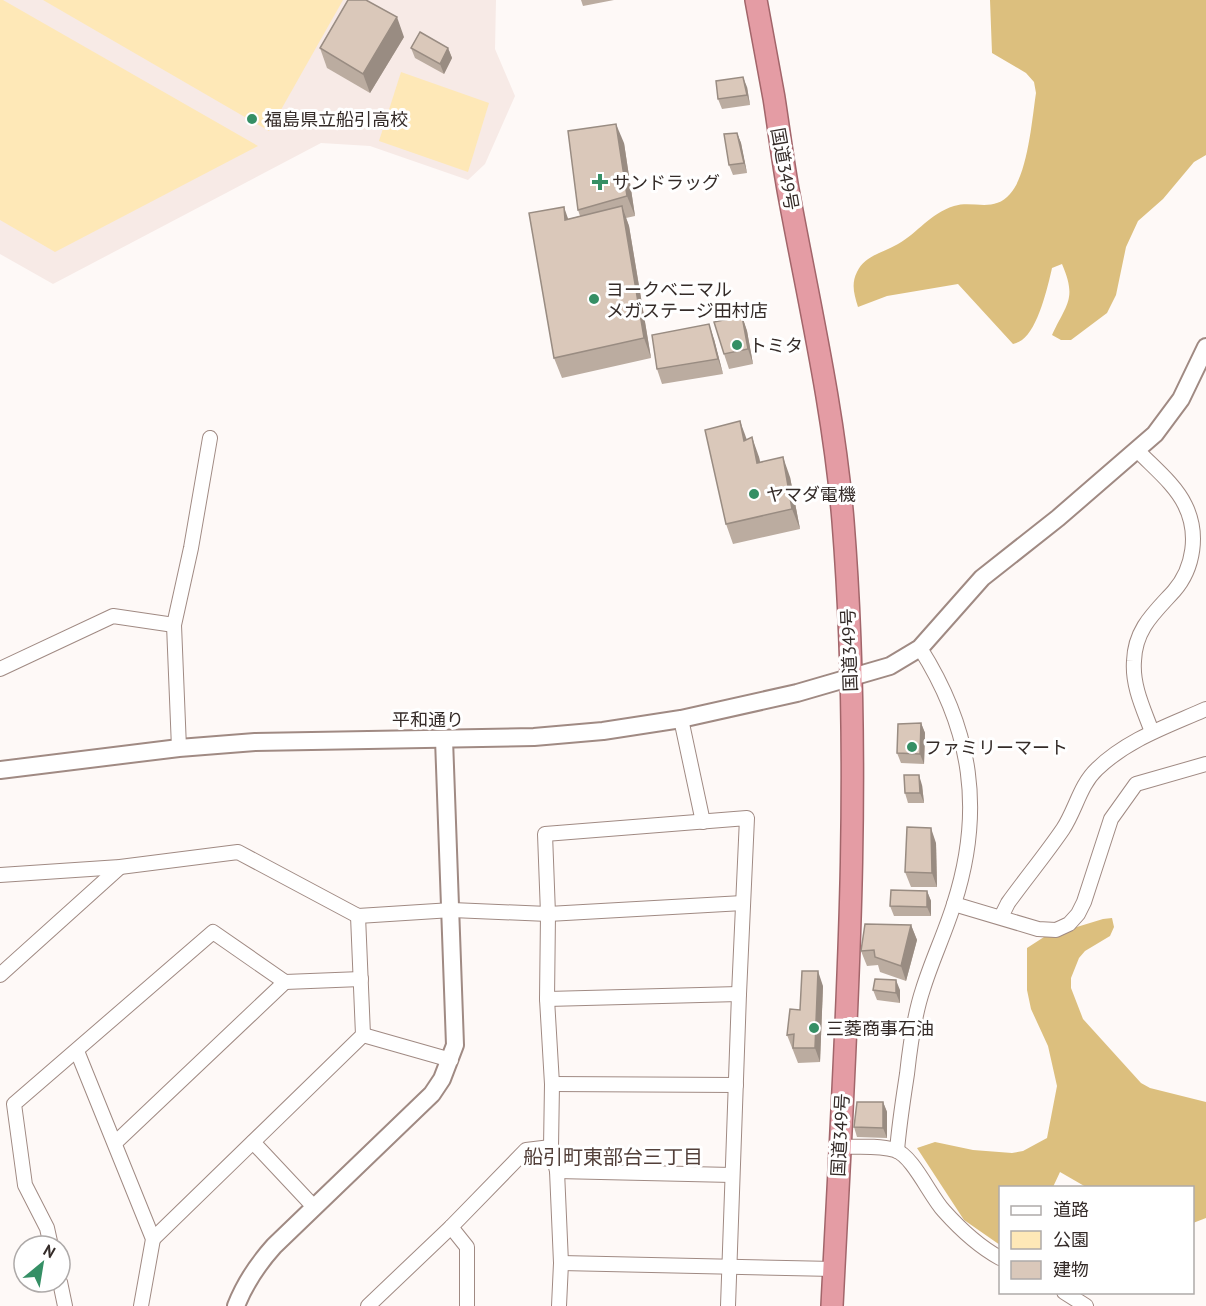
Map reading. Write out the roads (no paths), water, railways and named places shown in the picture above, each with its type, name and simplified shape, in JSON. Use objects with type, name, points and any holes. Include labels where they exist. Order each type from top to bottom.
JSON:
[{"type":"highway","name":"国道349号","points":[[756,0],[831,420],[842,516],[851,677],[853,823],[850,873],[851,919],[832,1306]]},
{"type":"street","name":"平和通り","points":[[0,770],[178,748],[295,741],[534,737],[603,731],[681,719],[797,693],[890,666],[920,648],[982,578],[1059,518],[1155,434],[1181,399],[1206,347]]},
{"type":"street","points":[[178,748],[174,625],[191,548],[210,438]]},
{"type":"street","points":[[1137,450],[1186,506],[1193,550],[1186,575],[1173,592],[1155,609],[1144,625],[1137,642],[1133,661],[1135,680],[1152,732]]},
{"type":"street","points":[[0,669],[113,615],[174,625]]},
{"type":"street","points":[[897,1151],[913,1031],[922,991],[954,904],[968,848],[971,812],[969,775],[958,726],[937,675],[920,648]]},
{"type":"street","points":[[1001,917],[1008,903],[1064,827],[1081,790],[1095,770],[1115,753],[1152,732],[1206,709]]},
{"type":"street","points":[[681,719],[703,822]]},
{"type":"street","points":[[236,1306],[258,1264],[432,1094],[451,1060],[455,1045],[452,910],[444,739]]},
{"type":"street","points":[[954,904],[1038,929],[1056,930],[1070,924],[1084,902],[1111,819],[1136,784],[1206,764]]},
{"type":"street","points":[[559,1306],[561,1263],[557,1171],[551,1147],[552,1084],[547,999],[548,914],[545,834],[747,818],[738,994],[728,1306]]},
{"type":"street","points":[[0,876],[120,867],[238,852],[358,916],[452,910],[548,914],[743,903]]},
{"type":"street","points":[[0,975],[120,867]]},
{"type":"street","points":[[153,1239],[363,1035],[358,916]]},
{"type":"street","points":[[48,1234],[25,1185],[14,1104],[213,932],[285,982],[361,979]]},
{"type":"street","points":[[115,1143],[285,982]]},
{"type":"street","points":[[547,999],[738,994]]},
{"type":"street","points":[[363,1035],[451,1060]]},
{"type":"street","points":[[77,1051],[153,1239],[141,1306]]},
{"type":"street","points":[[552,1084],[735,1085]]},
{"type":"street","points":[[253,1142],[314,1208]]},
{"type":"street","points":[[368,1306],[451,1227],[526,1150],[551,1147]]},
{"type":"street","points":[[839,1147],[884,1148],[897,1151],[907,1159],[942,1209],[960,1228],[980,1247],[999,1257]]},
{"type":"street","points":[[557,1171],[732,1175]]},
{"type":"street","points":[[451,1227],[467,1247],[467,1306]]},
{"type":"street","points":[[561,1263],[834,1269]]},
{"type":"street","points":[[1066,1294],[1086,1306]]},
{"type":"place","name":"福島県立船引高校","points":[[252,119]]},
{"type":"place","name":"サンドラッグ","points":[[600,182]]},
{"type":"place","name":"ヨークベニマル メガステージ田村店","points":[[594,299]]},
{"type":"place","name":"トミタ","points":[[737,345]]},
{"type":"place","name":"ヤマダ電機","points":[[754,494]]},
{"type":"place","name":"ファミリーマート","points":[[912,747]]},
{"type":"place","name":"三菱商事石油","points":[[814,1028]]},
{"type":"district","name":"船引町東部台三丁目","points":[[613,1157]]}]
